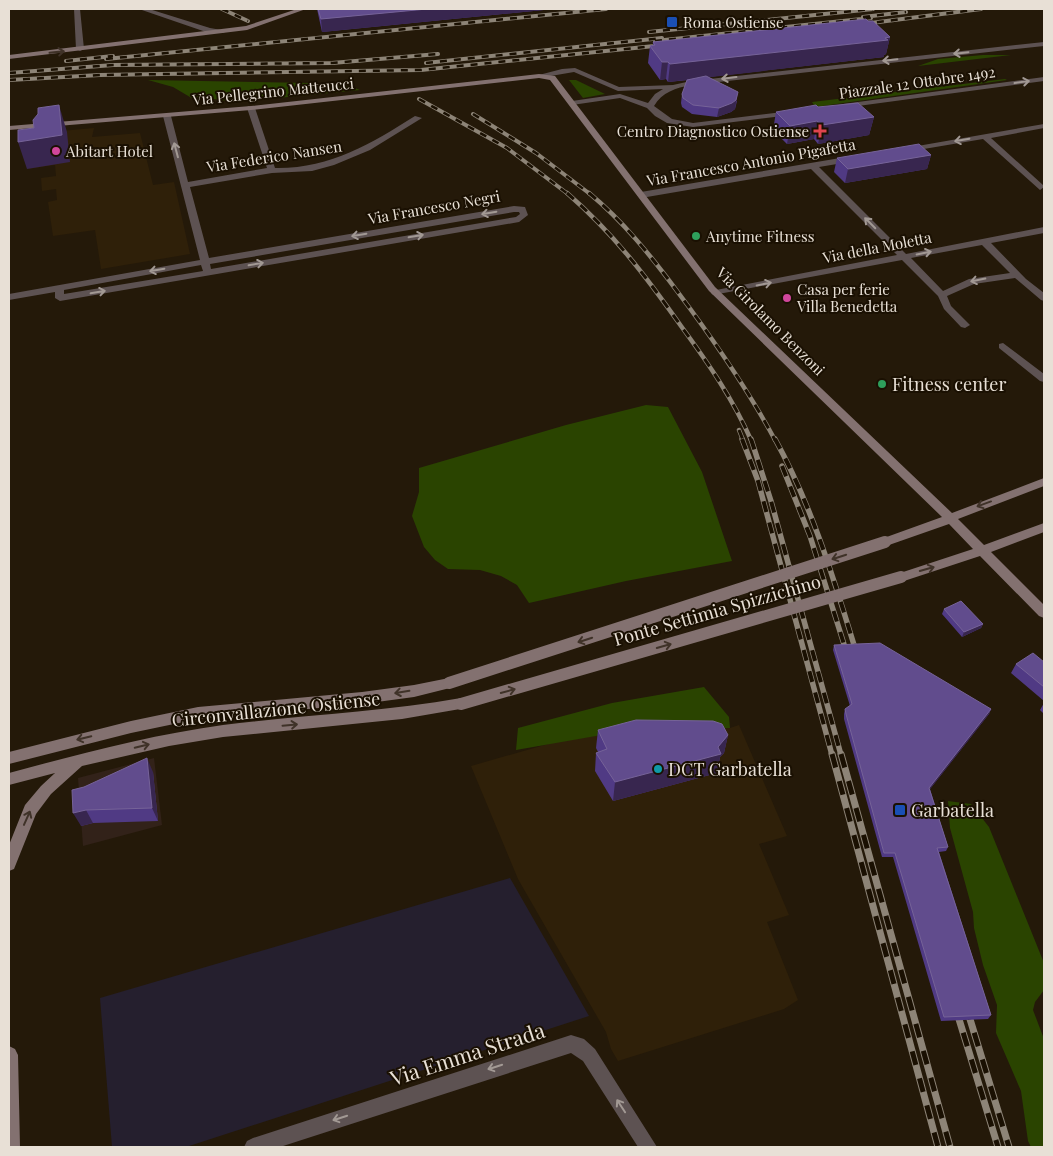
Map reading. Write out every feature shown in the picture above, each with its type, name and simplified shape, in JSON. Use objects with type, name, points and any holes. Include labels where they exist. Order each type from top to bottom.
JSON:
[{"type":"street","points":[[77,9],[80,49]]},
{"type":"street","points":[[142,9],[198,25],[208,30],[223,31]]},
{"type":"street","points":[[9,57],[261,25],[303,9]]},
{"type":"street","name":"Piazzale 12 Ottobre 1492","points":[[650,106],[659,94],[678,86],[695,82],[1044,44]]},
{"type":"street","name":"Piazzale 12 Ottobre 1492","points":[[539,76],[572,70],[620,89],[678,86]]},
{"type":"street","points":[[539,76],[571,75],[620,96],[650,106],[665,119],[689,125],[798,112]]},
{"type":"street","name":"Via Girolamo Benzoni","points":[[539,76],[554,79],[716,293],[950,519],[1044,614]]},
{"type":"street","name":"Via Pellegrino Matteucci","points":[[9,128],[251,108],[539,76]]},
{"type":"street","name":"Piazzale 12 Ottobre 1492","points":[[835,107],[1044,79]]},
{"type":"street","points":[[572,103],[620,96]]},
{"type":"street","points":[[251,108],[272,170]]},
{"type":"street","points":[[167,116],[208,272]]},
{"type":"street","name":"Via Federico Nansen","points":[[185,185],[272,170],[284,171],[304,168],[349,158],[367,150],[418,118]]},
{"type":"street","points":[[898,151],[1044,126]]},
{"type":"street","points":[[984,136],[1040,187]]},
{"type":"street","name":"Via Francesco Antonio Pigafetta","points":[[640,195],[860,158]]},
{"type":"street","points":[[813,166],[942,295],[947,307],[966,325]]},
{"type":"street","name":"Via Francesco Negri","points":[[9,297],[59,288],[205,262],[514,209],[522,209],[524,213],[518,219],[60,298],[59,288]]},
{"type":"street","name":"Via della Moletta","points":[[716,293],[1044,230]]},
{"type":"street","points":[[984,241],[1017,275],[1044,298]]},
{"type":"street","points":[[942,295],[972,281],[1017,275]]},
{"type":"street","points":[[1003,346],[1044,379]]},
{"type":"street","points":[[950,519],[965,511],[1044,482]]},
{"type":"street","name":"Ponte Settimia Spizzichino","points":[[450,683],[930,528],[950,519]]},
{"type":"street","points":[[982,551],[1044,527]]},
{"type":"street","name":"Ponte Settimia Spizzichino","points":[[460,704],[954,561],[982,551]]},
{"type":"street","name":"Circonvallazione Ostiense","points":[[9,758],[131,727],[198,713],[379,696],[450,683]]},
{"type":"street","name":"Circonvallazione Ostiense","points":[[9,779],[157,742],[208,733],[405,714],[460,704]]},
{"type":"street","points":[[9,864],[30,810],[46,790],[78,761]]},
{"type":"street","name":"Via Emma Strada","points":[[253,1147],[571,1044],[578,1045],[588,1055],[648,1147]]},
{"type":"street","points":[[9,1055],[11,1147]]},
{"type":"shaded area","points":[[94,128],[92,137],[140,133],[153,185],[174,182],[190,254],[101,269],[95,230],[53,236],[48,202],[57,200],[56,189],[42,191],[41,178],[56,176],[55,165],[27,169],[27,134]]},
{"type":"shaded area","points":[[739,725],[787,836],[759,844],[789,915],[767,922],[798,1000],[784,1009],[618,1061],[611,1049],[606,1032],[518,879],[471,766],[555,742],[613,733],[730,728]]},
{"type":"shaded area","points":[[154,758],[162,825],[83,846],[78,778]]},
{"type":"shaded area","points":[[510,878],[589,1016],[186,1147],[112,1147],[100,998]]},
{"type":"green space","points":[[983,55],[1011,55],[918,66],[938,59]]},
{"type":"green space","points":[[148,80],[312,83],[323,91],[344,86],[360,90],[235,102],[214,99],[195,100],[173,87]]},
{"type":"green space","points":[[569,80],[576,80],[605,94],[583,98]]},
{"type":"green space","points":[[1007,80],[815,107],[812,102]]},
{"type":"green space","points":[[646,405],[668,407],[702,472],[732,561],[626,581],[529,603],[517,585],[501,576],[480,570],[448,569],[435,560],[424,547],[412,516],[419,492],[419,468],[566,425]]},
{"type":"green space","points":[[704,687],[729,717],[730,728],[613,733],[516,750],[518,728],[612,703]]},
{"type":"green space","points":[[948,801],[971,804],[989,827],[1044,963],[1044,990],[1035,1002],[1033,1010],[1044,1039],[1044,1147],[1031,1147],[1028,1141],[1021,1091],[996,1033],[997,1005],[983,965],[974,928],[973,912],[950,828]]},
{"type":"building","points":[[318,9],[427,9],[321,19]]},
{"type":"building","points":[[866,19],[873,21],[890,37],[885,38],[888,40],[670,64],[662,62],[650,46],[655,45],[653,42]]},
{"type":"building","points":[[706,76],[738,92],[736,100],[719,108],[693,105],[683,98],[682,94],[687,80]]},
{"type":"building","points":[[858,103],[874,117],[822,125],[817,121],[790,126],[776,112],[816,105],[818,107]]},
{"type":"building","points":[[59,105],[62,135],[18,142],[18,130],[34,128],[33,120],[38,114],[38,108]]},
{"type":"building","points":[[919,144],[931,155],[848,169],[837,158]]},
{"type":"building","points":[[961,601],[983,624],[964,632],[944,609]]},
{"type":"building","name":"Garbatella","points":[[880,643],[991,709],[929,788],[948,847],[937,848],[991,1015],[944,1017],[895,853],[884,853],[846,714],[845,709],[852,704],[834,645]]},
{"type":"building","points":[[1033,653],[1044,662],[1044,687],[1016,664]]},
{"type":"building","points":[[636,720],[713,721],[722,724],[728,735],[718,747],[721,754],[615,782],[596,753],[607,749],[598,730]]},
{"type":"building","points":[[147,758],[152,808],[86,810],[73,813],[72,790],[84,787]]},
{"type":"railway","points":[[222,9],[248,21]]},
{"type":"railway","points":[[106,59],[606,9]]},
{"type":"railway","points":[[649,32],[873,9]]},
{"type":"railway","points":[[863,24],[981,9]]},
{"type":"railway","points":[[863,17],[906,12]]},
{"type":"railway","points":[[655,41],[871,18]]},
{"type":"railway","points":[[426,63],[662,38]]},
{"type":"railway","points":[[9,80],[100,75],[421,70],[664,45]]},
{"type":"railway","points":[[9,73],[113,65],[332,63],[438,54]]},
{"type":"railway","points":[[66,61],[113,56]]},
{"type":"railway","points":[[419,99],[507,148],[568,194]]},
{"type":"railway","points":[[473,114],[536,153],[590,194]]},
{"type":"railway","points":[[567,193],[600,224],[655,289],[719,382],[751,440]]},
{"type":"railway","points":[[589,193],[625,227],[647,252],[704,327],[753,402],[775,440]]},
{"type":"railway","points":[[739,430],[743,440]]},
{"type":"railway","points":[[742,439],[758,481],[832,755]]},
{"type":"railway","points":[[751,439],[771,501],[841,755]]},
{"type":"railway","points":[[775,439],[789,465],[812,519],[832,574],[858,658]]},
{"type":"railway","points":[[782,466],[810,536],[848,657]]},
{"type":"railway","points":[[832,754],[938,1147]]},
{"type":"railway","points":[[841,754],[950,1147]]},
{"type":"railway","points":[[955,1006],[998,1147]]},
{"type":"railway","points":[[966,1006],[1009,1147]]},
{"type":"place","name":"Roma Ostiense","points":[[672,22]]},
{"type":"place","name":"Centro Diagnostico Ostiense","points":[[820,131]]},
{"type":"place","name":"Abitart Hotel","points":[[56,151]]},
{"type":"place","name":"Anytime Fitness","points":[[696,236]]},
{"type":"place","name":"Casa per ferie Villa Benedetta","points":[[787,298]]},
{"type":"place","name":"Fitness center","points":[[882,384]]},
{"type":"place","name":"DCT Garbatella","points":[[658,769]]},
{"type":"place","name":"Garbatella","points":[[900,810]]}]
